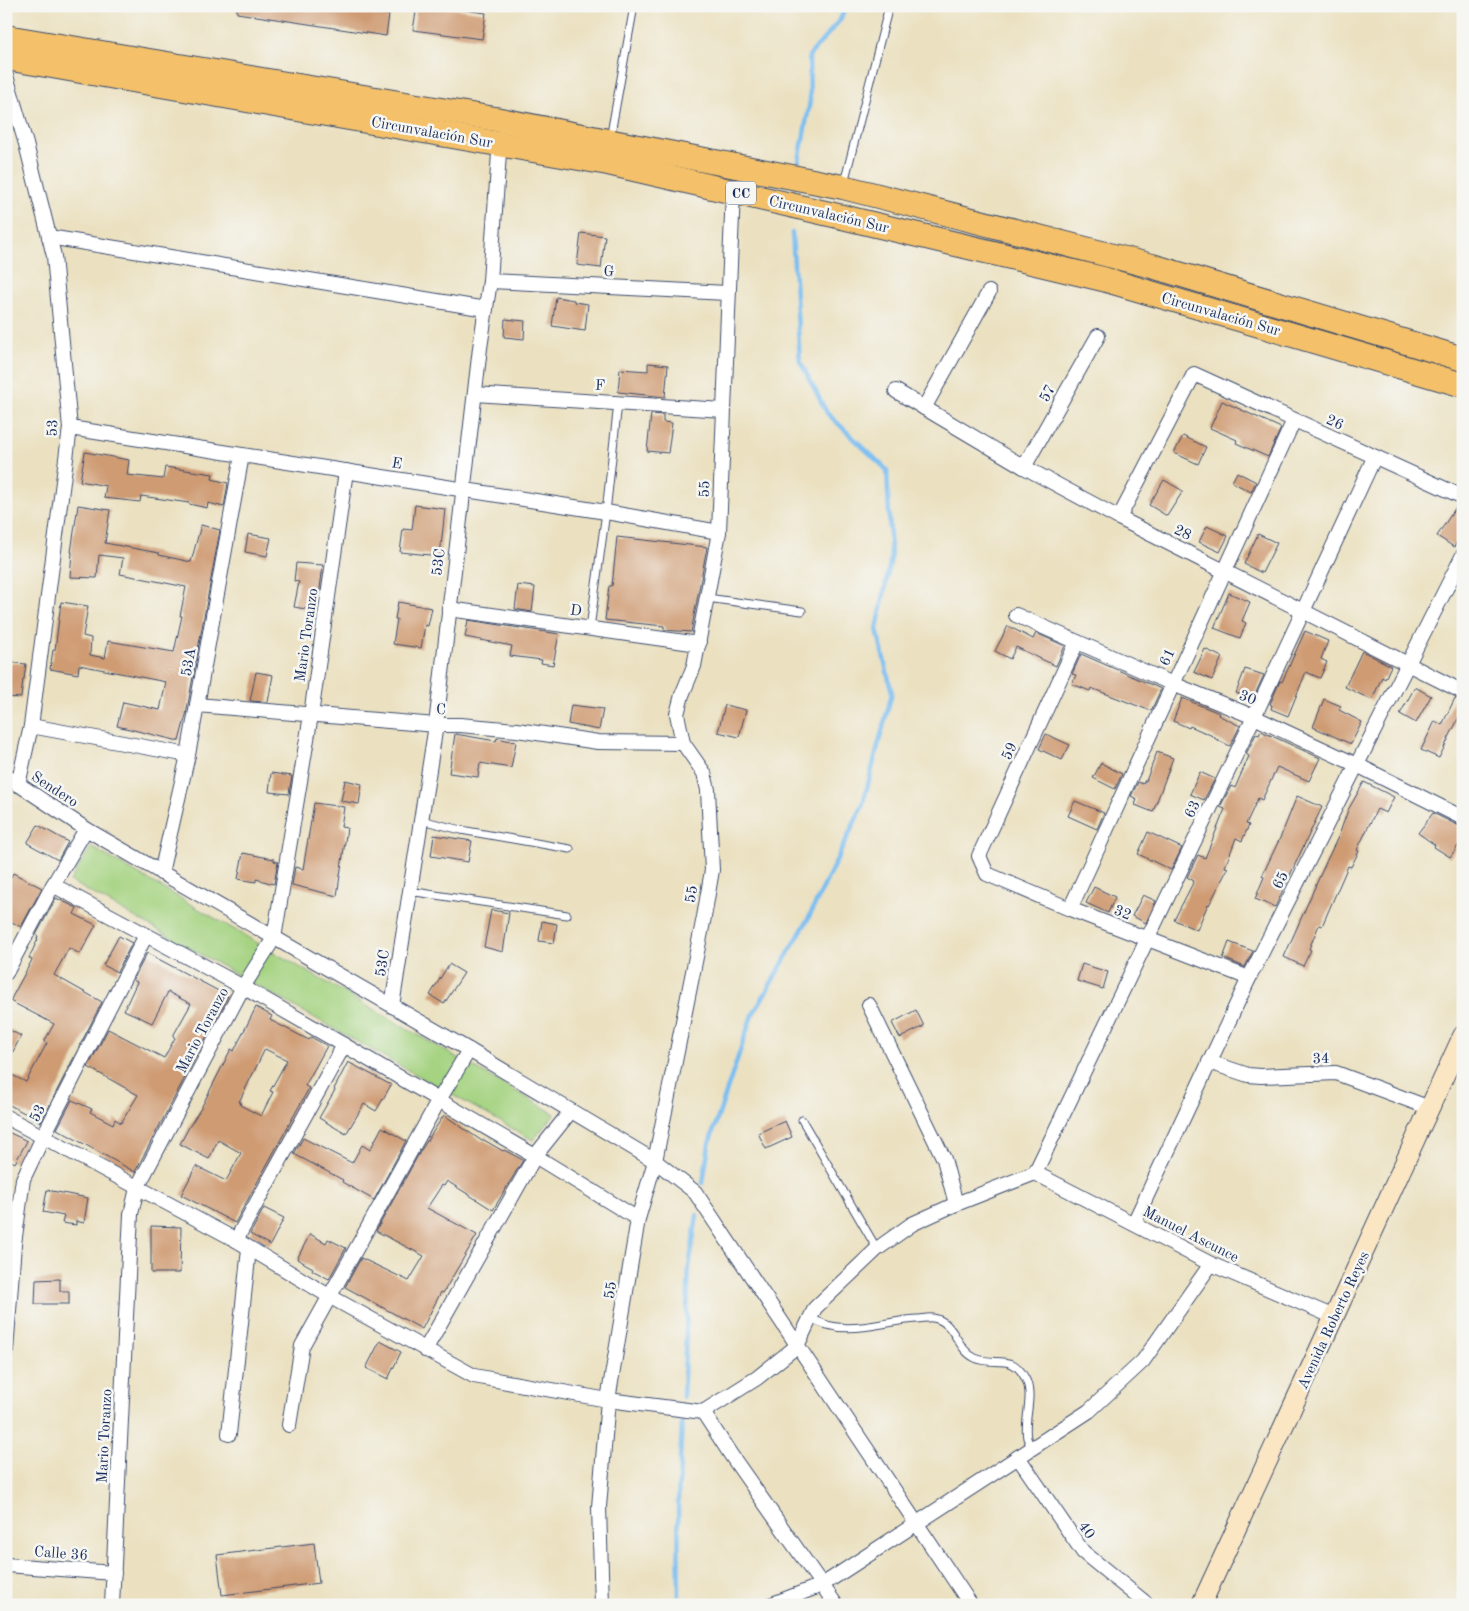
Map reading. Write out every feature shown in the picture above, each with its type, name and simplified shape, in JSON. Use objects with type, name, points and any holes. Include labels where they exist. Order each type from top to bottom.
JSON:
[{"type":"highway","name":"Circunvalación Sur","points":[[6,37],[609,152],[843,187],[1152,266],[1463,359]]},
{"type":"highway","name":"Circunvalación Sur","points":[[6,58],[501,132]]},
{"type":"highway","name":"Circunvalación Sur","points":[[609,152],[732,191],[1103,279],[1463,385]]},
{"type":"main road","name":"Avenida Roberto Reyes","points":[[1201,1605],[1463,1035]]},
{"type":"street","name":"53","points":[[6,76],[26,144],[54,256],[70,428],[31,726],[18,785]]},
{"type":"street","name":"53C","points":[[392,1006],[436,725],[490,281],[501,132]]},
{"type":"street","name":"55","points":[[602,1605],[599,1507],[608,1400],[638,1219],[655,1161],[712,870],[708,790],[704,773],[683,743],[677,714],[682,695],[694,666],[719,532],[732,191]]},
{"type":"street","points":[[50,237],[486,309]]},
{"type":"street","name":"G","points":[[490,281],[727,293]]},
{"type":"street","points":[[924,408],[989,292]]},
{"type":"street","name":"57","points":[[1024,467],[1098,336]]},
{"type":"street","name":"26","points":[[1119,518],[1194,374],[1374,458],[1463,497]]},
{"type":"street","name":"28","points":[[896,391],[1024,467],[1119,518],[1463,692]]},
{"type":"street","name":"F","points":[[475,394],[723,410]]},
{"type":"street","name":"61","points":[[1070,909],[1294,420]]},
{"type":"street","name":"E","points":[[70,428],[606,512],[719,532]]},
{"type":"street","name":"53A","points":[[161,873],[188,755],[242,455]]},
{"type":"street","name":"63","points":[[1035,1172],[1254,717],[1374,458]]},
{"type":"street","name":"Mario Toranzo","points":[[112,1605],[131,1214],[137,1188],[243,988],[274,938],[311,715],[346,471]]},
{"type":"street","name":"65","points":[[1134,1223],[1249,978],[1463,555]]},
{"type":"street","name":"D","points":[[449,609],[699,644]]},
{"type":"street","name":"30","points":[[1016,615],[1172,684],[1254,717],[1357,765],[1463,818]]},
{"type":"street","name":"59","points":[[987,874],[979,856],[1077,642]]},
{"type":"street","name":"C","points":[[197,705],[436,725],[460,725],[598,742],[683,743]]},
{"type":"street","points":[[31,726],[188,755]]},
{"type":"street","name":"Sendero","points":[[6,776],[86,829],[468,1050],[655,1161],[695,1192],[971,1605]]},
{"type":"street","points":[[6,973],[53,885],[86,829]]},
{"type":"street","name":"32","points":[[987,874],[1148,940],[1249,978]]},
{"type":"street","points":[[53,885],[344,1045],[535,1156],[638,1219]]},
{"type":"street","name":"53","points":[[6,1351],[14,1244],[24,1179],[43,1137],[146,935]]},
{"type":"street","points":[[868,1005],[944,1160],[956,1204]]},
{"type":"street","points":[[236,1240],[344,1045]]},
{"type":"street","points":[[289,1425],[302,1346],[468,1050]]},
{"type":"street","name":"34","points":[[1210,1062],[1248,1076],[1336,1073],[1430,1108]]},
{"type":"street","points":[[425,1350],[535,1156],[571,1111]]},
{"type":"street","points":[[6,1117],[236,1240],[329,1296],[474,1376],[608,1400],[703,1412],[757,1378],[797,1346],[815,1308],[877,1249],[912,1224],[1035,1172]]},
{"type":"street","name":"Manuel Ascunce","points":[[1035,1172],[1211,1264],[1334,1317]]},
{"type":"street","points":[[229,1434],[249,1249]]},
{"type":"street","points":[[770,1605],[822,1584],[1089,1411],[1105,1394],[1143,1361],[1211,1264]]},
{"type":"street","points":[[703,1412],[836,1605]]},
{"type":"street","name":"40","points":[[1018,1457],[1083,1552],[1148,1605]]},
{"type":"street","name":"Calle 36","points":[[6,1565],[114,1573]]},
{"type":"lane","points":[[609,152],[634,6]]},
{"type":"lane","points":[[843,187],[889,6]]},
{"type":"lane","points":[[590,628],[606,512],[618,402]]},
{"type":"lane","points":[[707,598],[802,611]]},
{"type":"lane","points":[[421,820],[461,830],[570,849]]},
{"type":"lane","points":[[409,890],[567,914]]},
{"type":"lane","points":[[802,1120],[877,1249]]},
{"type":"lane","points":[[810,1317],[821,1324],[848,1328],[926,1318],[944,1322],[968,1354],[977,1359],[1011,1363],[1019,1368],[1026,1378],[1028,1389],[1027,1437],[1032,1448]]},
{"type":"green space","points":[[91,847],[555,1114],[533,1140],[70,881]]},
{"type":"building","points":[[237,6],[331,6],[389,15],[386,36],[237,13]]},
{"type":"building","points":[[417,6],[434,6],[486,13],[482,39],[413,30]]},
{"type":"building","points":[[581,233],[605,236],[601,268],[577,265]]},
{"type":"building","points":[[556,297],[588,304],[585,331],[552,326]]},
{"type":"building","points":[[505,319],[525,321],[524,339],[504,337]]},
{"type":"building","points":[[648,363],[668,365],[665,397],[618,392],[620,369],[648,371]]},
{"type":"building","points":[[1222,401],[1281,428],[1268,457],[1236,443],[1237,440],[1210,428]]},
{"type":"building","points":[[651,414],[663,415],[663,422],[672,423],[668,453],[647,451]]},
{"type":"building","points":[[1183,436],[1206,447],[1198,464],[1174,453]]},
{"type":"building","points":[[85,452],[129,460],[127,475],[163,479],[165,467],[213,474],[212,479],[228,483],[224,507],[208,503],[207,508],[189,503],[141,496],[140,502],[104,498],[106,486],[80,481]]},
{"type":"building","points":[[1237,472],[1256,482],[1251,492],[1232,482]]},
{"type":"building","points":[[1164,480],[1183,491],[1167,516],[1149,505]]},
{"type":"building","points":[[1458,504],[1463,506],[1463,533],[1454,547],[1437,536]]},
{"type":"building","points":[[78,505],[110,510],[105,543],[159,553],[159,555],[191,562],[201,525],[220,530],[186,715],[179,741],[117,726],[123,702],[160,710],[166,682],[79,665],[78,674],[50,669],[53,650],[55,650],[61,602],[88,606],[83,636],[91,638],[90,655],[105,658],[108,641],[174,652],[182,616],[180,616],[186,587],[120,574],[123,558],[99,555],[97,578],[70,577],[71,552]]},
{"type":"building","points":[[415,505],[445,509],[440,556],[400,552],[403,529],[412,530]]},
{"type":"building","points":[[1207,526],[1228,536],[1220,552],[1199,542]]},
{"type":"building","points":[[248,534],[271,538],[267,556],[245,552]]},
{"type":"building","points":[[1258,534],[1277,543],[1262,573],[1244,564]]},
{"type":"building","points":[[617,537],[707,547],[691,632],[664,630],[664,626],[605,620],[609,586],[612,586]]},
{"type":"building","points":[[296,563],[323,565],[317,611],[294,607],[299,582],[294,581]]},
{"type":"building","points":[[518,585],[535,587],[532,612],[515,609]]},
{"type":"building","points":[[1229,593],[1250,602],[1242,621],[1246,623],[1240,638],[1214,628]]},
{"type":"building","points":[[398,602],[432,608],[428,626],[425,625],[421,648],[393,644]]},
{"type":"building","points":[[468,620],[559,634],[553,665],[541,663],[542,660],[510,656],[512,646],[465,637]]},
{"type":"building","points":[[1008,626],[1033,639],[1036,633],[1065,646],[1056,666],[1016,647],[1010,659],[995,651]]},
{"type":"building","points":[[1305,631],[1328,641],[1321,659],[1327,662],[1320,678],[1306,672],[1288,716],[1271,709],[1272,705],[1270,704]]},
{"type":"building","points":[[1205,649],[1222,657],[1212,680],[1194,672]]},
{"type":"building","points":[[1362,651],[1391,666],[1385,679],[1382,677],[1372,700],[1345,687]]},
{"type":"building","points":[[1081,654],[1161,689],[1151,711],[1091,688],[1090,691],[1072,684],[1076,675],[1072,674]]},
{"type":"building","points":[[6,662],[26,664],[21,698],[6,697]]},
{"type":"building","points":[[1245,669],[1264,675],[1253,699],[1236,693]]},
{"type":"building","points":[[256,672],[273,675],[268,702],[250,701]]},
{"type":"building","points":[[1415,687],[1431,696],[1416,723],[1400,714]]},
{"type":"building","points":[[1182,698],[1219,713],[1218,715],[1240,726],[1230,746],[1190,726],[1189,728],[1173,721]]},
{"type":"building","points":[[1455,698],[1463,701],[1463,718],[1459,717],[1439,758],[1421,750],[1435,721],[1442,725]]},
{"type":"building","points":[[1324,699],[1341,706],[1339,710],[1362,722],[1351,744],[1313,727]]},
{"type":"building","points":[[571,705],[603,709],[599,730],[568,724]]},
{"type":"building","points":[[725,705],[746,710],[739,737],[718,732]]},
{"type":"building","points":[[1261,731],[1320,758],[1309,781],[1277,767],[1262,800],[1258,798],[1246,824],[1249,825],[1242,841],[1236,838],[1225,867],[1228,868],[1208,904],[1197,930],[1174,920],[1194,881],[1187,877],[1198,855],[1205,858],[1225,809],[1220,807],[1231,786],[1235,788],[1249,756],[1246,754],[1256,734],[1259,735]]},
{"type":"building","points":[[455,734],[496,741],[497,738],[516,742],[511,768],[480,763],[478,777],[449,773]]},
{"type":"building","points":[[1046,734],[1070,745],[1062,760],[1039,749]]},
{"type":"building","points":[[1157,752],[1173,758],[1153,812],[1135,805],[1137,799],[1131,796],[1138,782],[1143,784],[1146,781]]},
{"type":"building","points":[[1101,763],[1122,774],[1115,789],[1093,778]]},
{"type":"building","points":[[1200,772],[1215,779],[1204,800],[1190,794]]},
{"type":"building","points":[[271,773],[292,776],[289,794],[269,792]]},
{"type":"building","points":[[345,780],[362,784],[359,804],[341,801]]},
{"type":"building","points":[[1364,782],[1394,797],[1386,813],[1377,809],[1351,867],[1348,866],[1322,926],[1319,925],[1309,949],[1311,950],[1303,966],[1284,957],[1339,835],[1348,810]]},
{"type":"building","points":[[1297,796],[1322,807],[1275,907],[1255,899],[1264,877],[1262,876]]},
{"type":"building","points":[[1075,801],[1104,813],[1097,829],[1068,816]]},
{"type":"building","points":[[314,803],[344,807],[341,827],[347,828],[337,896],[292,885],[295,867],[303,869]]},
{"type":"building","points":[[1433,813],[1463,828],[1463,839],[1450,857],[1434,847],[1435,845],[1418,833]]},
{"type":"building","points":[[38,825],[68,842],[58,860],[27,843]]},
{"type":"building","points":[[1148,832],[1182,848],[1171,870],[1138,854]]},
{"type":"building","points":[[434,835],[472,841],[468,862],[431,856]]},
{"type":"building","points":[[243,853],[274,859],[274,861],[278,862],[274,884],[256,879],[256,882],[238,879]]},
{"type":"building","points":[[13,873],[42,888],[21,927],[6,919],[6,887]]},
{"type":"building","points":[[1094,887],[1115,897],[1108,913],[1086,903]]},
{"type":"building","points":[[1143,895],[1156,901],[1146,923],[1132,916]]},
{"type":"building","points":[[56,898],[77,908],[74,914],[96,925],[80,954],[69,948],[54,975],[102,1002],[41,1122],[6,1103],[6,1072],[26,1082],[47,1043],[44,1042],[54,1024],[10,1001],[32,960],[29,958],[38,939],[36,935]]},
{"type":"building","points":[[491,910],[509,913],[503,952],[484,947]]},
{"type":"building","points":[[542,921],[557,924],[554,943],[539,941]]},
{"type":"building","points":[[119,936],[132,943],[117,972],[103,965]]},
{"type":"building","points":[[1229,942],[1253,951],[1245,967],[1223,958]]},
{"type":"building","points":[[147,953],[228,996],[135,1172],[57,1129],[72,1100],[92,1109],[90,1112],[113,1124],[115,1119],[121,1123],[138,1095],[88,1067],[108,1029],[164,1058],[175,1038],[173,1036],[191,1004],[168,992],[152,1023],[124,1010],[137,982],[133,980]]},
{"type":"building","points":[[449,964],[464,973],[444,1004],[430,995]]},
{"type":"building","points":[[1082,964],[1108,972],[1103,989],[1077,981]]},
{"type":"building","points":[[256,1007],[272,1016],[270,1020],[309,1040],[311,1037],[327,1046],[305,1086],[309,1088],[235,1223],[181,1195],[196,1166],[226,1181],[241,1153],[218,1140],[209,1159],[180,1144],[231,1049],[234,1051]],"holes":[[[265,1049],[287,1060],[270,1091],[273,1092],[261,1116],[240,1105],[241,1102],[239,1102]]]},
{"type":"building","points":[[916,1010],[924,1026],[900,1038],[892,1023]]},
{"type":"building","points":[[6,1028],[21,1036],[6,1065]]},
{"type":"building","points":[[348,1062],[391,1085],[376,1111],[364,1104],[346,1134],[319,1118]]},
{"type":"building","points":[[444,1115],[482,1141],[484,1140],[523,1160],[493,1210],[447,1181],[444,1186],[442,1185],[427,1208],[477,1235],[443,1293],[441,1292],[422,1329],[345,1287],[361,1258],[409,1281],[424,1256],[376,1231],[421,1150]]},
{"type":"building","points":[[785,1121],[792,1137],[766,1149],[758,1133]]},
{"type":"building","points":[[382,1127],[406,1141],[374,1200],[342,1182],[343,1180],[294,1154],[303,1138],[352,1163],[362,1145],[370,1150]]},
{"type":"building","points":[[6,1131],[27,1141],[15,1163],[6,1158]]},
{"type":"building","points":[[47,1190],[88,1198],[84,1223],[76,1221],[76,1225],[62,1223],[64,1216],[43,1212]]},
{"type":"building","points":[[264,1208],[284,1218],[270,1245],[250,1234]]},
{"type":"building","points":[[151,1226],[181,1227],[180,1273],[151,1273]]},
{"type":"building","points":[[310,1234],[326,1243],[328,1239],[346,1248],[329,1279],[297,1259]]},
{"type":"building","points":[[60,1279],[60,1291],[69,1291],[69,1304],[35,1304],[36,1280]]},
{"type":"building","points":[[380,1341],[401,1352],[388,1379],[366,1368]]},
{"type":"building","points":[[314,1543],[319,1583],[222,1595],[217,1555]]},
{"type":"waterway","points":[[799,161],[810,101],[809,56],[840,20],[846,6]]},
{"type":"waterway","points":[[703,1183],[709,1144],[751,1018],[808,919],[862,807],[892,693],[877,629],[891,558],[887,470],[827,413],[800,361],[792,233]]},
{"type":"waterway","points":[[683,1397],[689,1267],[697,1215]]},
{"type":"waterway","points":[[679,1605],[678,1501],[682,1422]]}]
